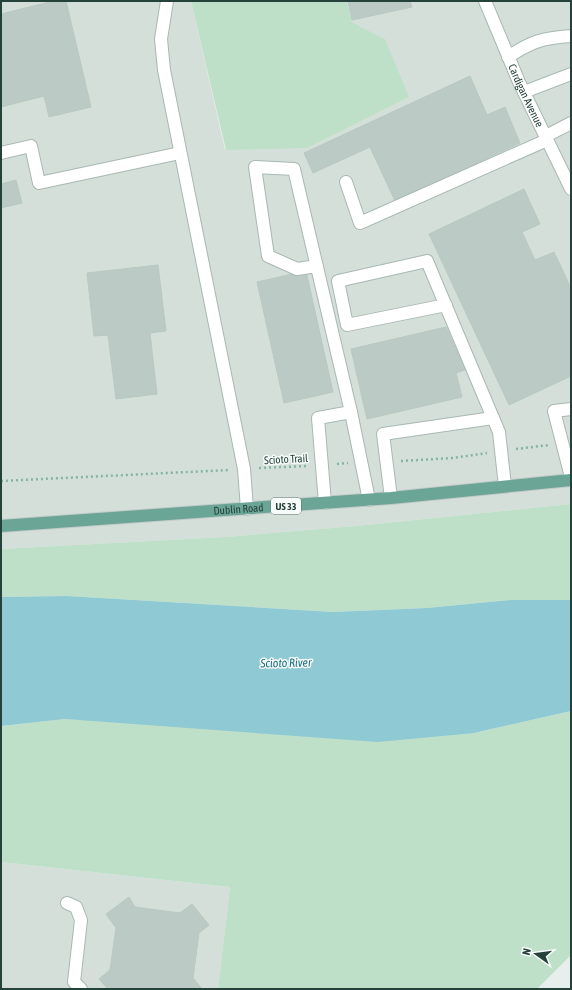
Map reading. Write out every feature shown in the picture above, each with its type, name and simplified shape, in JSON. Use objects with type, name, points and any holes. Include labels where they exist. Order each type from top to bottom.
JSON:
[{"type":"main road","name":"Dublin Road","points":[[1,526],[369,500],[571,478]]},
{"type":"street","points":[[167,1],[162,39],[164,70],[244,469],[247,509]]},
{"type":"street","name":"Cardigan Avenue","points":[[485,1],[524,92],[571,189]]},
{"type":"street","points":[[508,56],[539,39],[571,36]]},
{"type":"street","points":[[524,92],[571,74]]},
{"type":"street","points":[[346,182],[360,223],[546,138],[571,123]]},
{"type":"street","points":[[1,153],[31,146],[39,183],[180,153]]},
{"type":"street","points":[[317,266],[297,269],[268,256],[255,167],[294,168],[317,266],[351,412],[369,500]]},
{"type":"street","points":[[446,305],[348,325],[338,281],[427,261],[446,305],[499,432],[505,486]]},
{"type":"street","points":[[571,409],[554,410],[571,478]]},
{"type":"street","points":[[325,503],[318,418],[351,412]]},
{"type":"street","points":[[391,498],[383,434],[493,418]]},
{"type":"street","points":[[67,903],[76,907],[81,920],[74,982],[81,989]]},
{"type":"path","points":[[387,462],[453,458],[562,443]]},
{"type":"path","name":"Scioto Trail","points":[[1,481],[361,463]]},
{"type":"shaded area","points":[[1,1],[191,1],[225,150],[385,39],[352,22],[347,1],[571,1],[571,504],[356,526],[225,537],[1,549]]},
{"type":"shaded area","points":[[1,862],[230,887],[218,989],[1,989]]},
{"type":"green space","points":[[191,1],[347,1],[352,22],[385,39],[409,97],[307,148],[226,150]]},
{"type":"green space","points":[[571,504],[571,600],[511,600],[427,608],[333,612],[67,596],[1,597],[1,549],[225,537],[356,526]]},
{"type":"green space","points":[[571,711],[571,955],[537,989],[218,989],[230,887],[1,862],[1,726],[65,719],[474,733]]},
{"type":"water","name":"Scioto River","points":[[67,596],[333,612],[427,608],[511,600],[571,600],[571,711],[474,733],[378,742],[65,719],[1,726],[1,597]]},
{"type":"building","points":[[54,1],[66,1],[91,107],[49,117],[44,96],[1,107],[1,14]]},
{"type":"building","points":[[348,1],[410,1],[412,7],[352,20]]},
{"type":"building","points":[[470,76],[487,115],[505,107],[520,143],[395,201],[370,147],[313,173],[304,153]]},
{"type":"building","points":[[16,180],[22,203],[1,208],[1,184]]},
{"type":"building","points":[[524,189],[540,224],[522,232],[535,260],[554,252],[571,288],[571,376],[509,405],[429,234]]},
{"type":"building","points":[[158,265],[166,331],[150,333],[157,394],[116,399],[108,335],[94,336],[87,273]]},
{"type":"building","points":[[306,271],[333,392],[284,403],[257,282]]},
{"type":"building","points":[[446,327],[465,370],[456,373],[462,397],[367,419],[351,349]]},
{"type":"building","points":[[129,897],[135,907],[180,913],[192,904],[209,925],[199,933],[193,978],[202,989],[108,989],[99,979],[110,970],[116,928],[106,914]]}]
